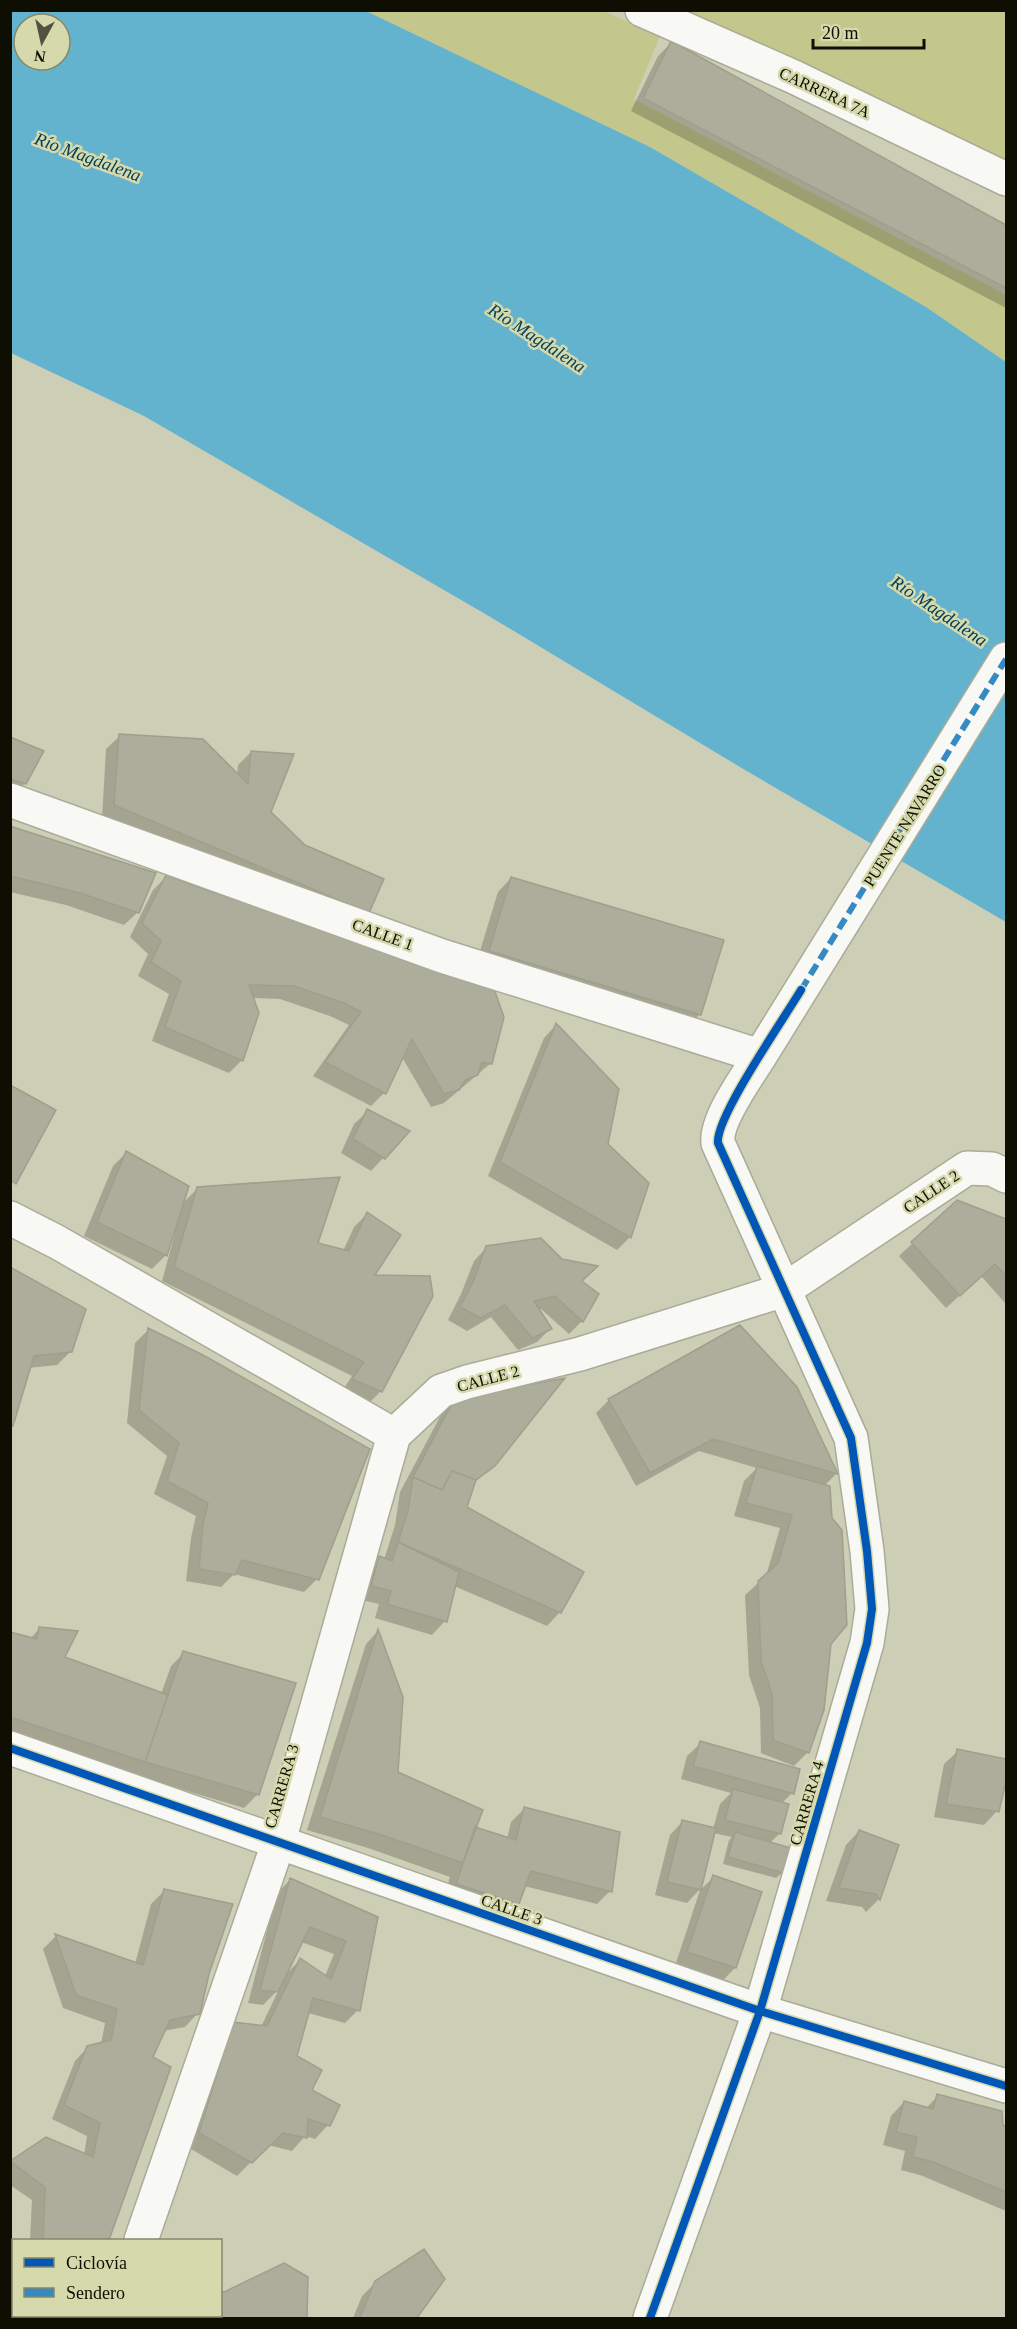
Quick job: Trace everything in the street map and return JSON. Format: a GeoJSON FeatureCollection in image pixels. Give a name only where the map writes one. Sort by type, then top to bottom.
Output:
{"type":"FeatureCollection","features":[{"type":"Feature","properties":{"kind":"street","name":"CARRERA 7A"},"geometry":{"type":"LineString","coordinates":[[642,10],[794,77],[1006,179]]}},
{"type":"Feature","properties":{"kind":"street","name":"PUENTE NAVARRO"},"geometry":{"type":"LineString","coordinates":[[760,1056],[1006,659]]}},
{"type":"Feature","properties":{"kind":"street","name":"CALLE 1"},"geometry":{"type":"LineString","coordinates":[[10,800],[442,956],[760,1056]]}},
{"type":"Feature","properties":{"kind":"street","name":"CARRERA 4"},"geometry":{"type":"LineString","coordinates":[[650,2319],[760,2011],[867,1643],[872,1609],[867,1551],[851,1438],[717,1138],[725,1117],[760,1056]]}},
{"type":"Feature","properties":{"kind":"street","name":"CALLE 2"},"geometry":{"type":"LineString","coordinates":[[394,1435],[441,1391],[467,1382],[580,1354],[784,1290],[967,1168],[1000,1173]]}},
{"type":"Feature","properties":{"kind":"street"},"geometry":{"type":"LineString","coordinates":[[10,1218],[57,1242],[394,1435]]}},
{"type":"Feature","properties":{"kind":"street","name":"CARRERA 3"},"geometry":{"type":"LineString","coordinates":[[142,2239],[279,1841],[394,1435]]}},
{"type":"Feature","properties":{"kind":"street","name":"CALLE 3"},"geometry":{"type":"LineString","coordinates":[[10,1748],[760,2011],[1006,2086]]}},
{"type":"Feature","properties":{"kind":"green space"},"geometry":{"type":"Polygon","coordinates":[[[366,11],[604,11],[660,36],[634,99],[1006,295],[1006,362],[926,307],[650,147],[366,11]]]}},
{"type":"Feature","properties":{"kind":"green space"},"geometry":{"type":"Polygon","coordinates":[[[686,11],[1006,11],[1006,169],[1002,167],[686,11]]]}},
{"type":"Feature","properties":{"kind":"water","name":"Río Magdalena"},"geometry":{"type":"Polygon","coordinates":[[[11,11],[366,11],[650,147],[926,307],[1006,362],[1006,922],[745,770],[487,615],[144,416],[11,353],[11,11]]]}},
{"type":"Feature","properties":{"kind":"building"},"geometry":{"type":"Polygon","coordinates":[[[671,41],[1006,225],[1006,288],[643,98],[671,41]]]}},
{"type":"Feature","properties":{"kind":"building"},"geometry":{"type":"Polygon","coordinates":[[[119,734],[203,739],[248,784],[251,751],[294,754],[271,812],[305,845],[384,879],[369,913],[114,805],[119,734]]]}},
{"type":"Feature","properties":{"kind":"building"},"geometry":{"type":"Polygon","coordinates":[[[10,737],[44,751],[26,784],[10,779],[10,737]]]}},
{"type":"Feature","properties":{"kind":"building"},"geometry":{"type":"Polygon","coordinates":[[[10,826],[156,873],[139,913],[80,893],[10,876],[10,826]]]}},
{"type":"Feature","properties":{"kind":"building"},"geometry":{"type":"Polygon","coordinates":[[[166,875],[493,986],[504,1017],[492,1064],[482,1062],[478,1075],[465,1080],[459,1090],[444,1094],[412,1039],[386,1094],[325,1062],[361,1012],[344,1003],[294,986],[249,985],[259,1013],[243,1061],[165,1027],[181,981],[151,962],[161,941],[142,923],[166,875]]]}},
{"type":"Feature","properties":{"kind":"building"},"geometry":{"type":"Polygon","coordinates":[[[511,877],[724,940],[701,1015],[489,951],[511,877]]]}},
{"type":"Feature","properties":{"kind":"building"},"geometry":{"type":"Polygon","coordinates":[[[556,1023],[619,1089],[608,1144],[649,1183],[631,1238],[500,1162],[556,1023]]]}},
{"type":"Feature","properties":{"kind":"building"},"geometry":{"type":"Polygon","coordinates":[[[10,1085],[56,1110],[16,1184],[10,1180],[10,1085]]]}},
{"type":"Feature","properties":{"kind":"building"},"geometry":{"type":"Polygon","coordinates":[[[367,1109],[410,1131],[385,1159],[353,1139],[367,1109]]]}},
{"type":"Feature","properties":{"kind":"building"},"geometry":{"type":"Polygon","coordinates":[[[126,1151],[189,1186],[167,1256],[97,1222],[126,1151]]]}},
{"type":"Feature","properties":{"kind":"building"},"geometry":{"type":"Polygon","coordinates":[[[340,1177],[318,1243],[349,1251],[367,1212],[401,1235],[375,1275],[430,1276],[433,1296],[382,1392],[352,1379],[364,1362],[174,1267],[197,1187],[340,1177]]]}},
{"type":"Feature","properties":{"kind":"building"},"geometry":{"type":"Polygon","coordinates":[[[957,1200],[1006,1219],[1006,1276],[995,1264],[960,1296],[911,1242],[957,1200]]]}},
{"type":"Feature","properties":{"kind":"building"},"geometry":{"type":"Polygon","coordinates":[[[541,1238],[562,1259],[598,1266],[582,1281],[599,1294],[583,1322],[555,1296],[534,1301],[552,1329],[532,1338],[505,1305],[481,1318],[460,1307],[474,1280],[486,1246],[541,1238]]]}},
{"type":"Feature","properties":{"kind":"building"},"geometry":{"type":"Polygon","coordinates":[[[10,1267],[86,1309],[72,1352],[34,1356],[13,1426],[10,1426],[10,1267]]]}},
{"type":"Feature","properties":{"kind":"building"},"geometry":{"type":"Polygon","coordinates":[[[740,1325],[797,1387],[838,1474],[713,1439],[650,1473],[608,1399],[740,1325]]]}},
{"type":"Feature","properties":{"kind":"building"},"geometry":{"type":"Polygon","coordinates":[[[148,1328],[203,1355],[370,1449],[319,1580],[242,1560],[235,1575],[199,1569],[203,1523],[208,1503],[167,1481],[179,1443],[139,1410],[148,1328]]]}},
{"type":"Feature","properties":{"kind":"building"},"geometry":{"type":"Polygon","coordinates":[[[565,1378],[495,1466],[476,1480],[452,1471],[442,1490],[413,1477],[455,1398],[565,1378]]]}},
{"type":"Feature","properties":{"kind":"building"},"geometry":{"type":"Polygon","coordinates":[[[757,1466],[830,1486],[832,1518],[842,1530],[847,1625],[831,1644],[824,1710],[809,1753],[773,1740],[772,1694],[761,1661],[758,1581],[778,1563],[792,1515],[746,1503],[757,1466]]]}},
{"type":"Feature","properties":{"kind":"building"},"geometry":{"type":"Polygon","coordinates":[[[452,1471],[476,1480],[467,1507],[584,1572],[561,1613],[398,1542],[408,1511],[413,1477],[442,1490],[452,1471]]]}},
{"type":"Feature","properties":{"kind":"building"},"geometry":{"type":"Polygon","coordinates":[[[398,1542],[459,1572],[447,1622],[387,1604],[391,1591],[371,1586],[379,1556],[392,1561],[398,1542]]]}},
{"type":"Feature","properties":{"kind":"building"},"geometry":{"type":"Polygon","coordinates":[[[39,1627],[78,1631],[65,1657],[168,1695],[145,1762],[10,1717],[10,1632],[37,1639],[39,1627]]]}},
{"type":"Feature","properties":{"kind":"building"},"geometry":{"type":"Polygon","coordinates":[[[378,1629],[403,1697],[398,1772],[483,1810],[463,1863],[382,1835],[320,1817],[378,1629]]]}},
{"type":"Feature","properties":{"kind":"building"},"geometry":{"type":"Polygon","coordinates":[[[183,1651],[296,1683],[259,1795],[145,1762],[183,1651]]]}},
{"type":"Feature","properties":{"kind":"building"},"geometry":{"type":"Polygon","coordinates":[[[700,1741],[800,1769],[794,1794],[693,1766],[700,1741]]]}},
{"type":"Feature","properties":{"kind":"building"},"geometry":{"type":"Polygon","coordinates":[[[957,1749],[1006,1759],[1006,1781],[999,1812],[946,1804],[957,1749]]]}},
{"type":"Feature","properties":{"kind":"building"},"geometry":{"type":"Polygon","coordinates":[[[733,1789],[789,1804],[781,1834],[725,1820],[733,1789]]]}},
{"type":"Feature","properties":{"kind":"building"},"geometry":{"type":"Polygon","coordinates":[[[524,1807],[620,1832],[612,1892],[531,1871],[519,1904],[456,1884],[475,1827],[516,1840],[524,1807]]]}},
{"type":"Feature","properties":{"kind":"building"},"geometry":{"type":"Polygon","coordinates":[[[682,1820],[716,1828],[701,1890],[667,1882],[682,1820]]]}},
{"type":"Feature","properties":{"kind":"building"},"geometry":{"type":"Polygon","coordinates":[[[859,1830],[899,1845],[880,1900],[876,1894],[839,1888],[859,1830]]]}},
{"type":"Feature","properties":{"kind":"building"},"geometry":{"type":"Polygon","coordinates":[[[735,1832],[791,1848],[784,1873],[728,1857],[735,1832]]]}},
{"type":"Feature","properties":{"kind":"building"},"geometry":{"type":"Polygon","coordinates":[[[713,1875],[762,1892],[736,1968],[687,1952],[713,1875]]]}},
{"type":"Feature","properties":{"kind":"building"},"geometry":{"type":"Polygon","coordinates":[[[290,1878],[378,1917],[360,2011],[313,1998],[297,2056],[322,2070],[312,2090],[340,2105],[330,2126],[308,2119],[307,2138],[283,2133],[252,2163],[199,2133],[233,2022],[267,2026],[300,1958],[331,1979],[346,1941],[310,1927],[278,1992],[260,1990],[290,1878]]]}},
{"type":"Feature","properties":{"kind":"building"},"geometry":{"type":"Polygon","coordinates":[[[164,1889],[233,1904],[209,1974],[200,2014],[170,2020],[153,2057],[171,2067],[109,2239],[43,2239],[45,2187],[10,2161],[46,2137],[93,2157],[100,2123],[64,2105],[87,2046],[111,2040],[117,2009],[76,1995],[55,1934],[143,1965],[164,1889]]]}},
{"type":"Feature","properties":{"kind":"building"},"geometry":{"type":"Polygon","coordinates":[[[937,2094],[1002,2111],[1003,2125],[1006,2127],[1006,2192],[933,2162],[913,2157],[917,2137],[896,2132],[904,2101],[933,2109],[937,2094]]]}},
{"type":"Feature","properties":{"kind":"building"},"geometry":{"type":"Polygon","coordinates":[[[424,2249],[445,2279],[417,2318],[360,2318],[375,2281],[424,2249]]]}},
{"type":"Feature","properties":{"kind":"building"},"geometry":{"type":"Polygon","coordinates":[[[284,2263],[308,2277],[307,2318],[192,2317],[222,2317],[222,2292],[284,2263]]]}},
{"type":"Feature","properties":{"kind":"marked path"},"geometry":{"type":"LineString","coordinates":[[801,990],[1006,659]]}},
{"type":"Feature","properties":{"kind":"cycle path"},"geometry":{"type":"LineString","coordinates":[[650,2318],[760,2011],[867,1643],[872,1609],[867,1551],[851,1438],[718,1143],[727,1112],[801,990]]}},
{"type":"Feature","properties":{"kind":"cycle path"},"geometry":{"type":"LineString","coordinates":[[10,1748],[760,2011],[1006,2086]]}}]}
